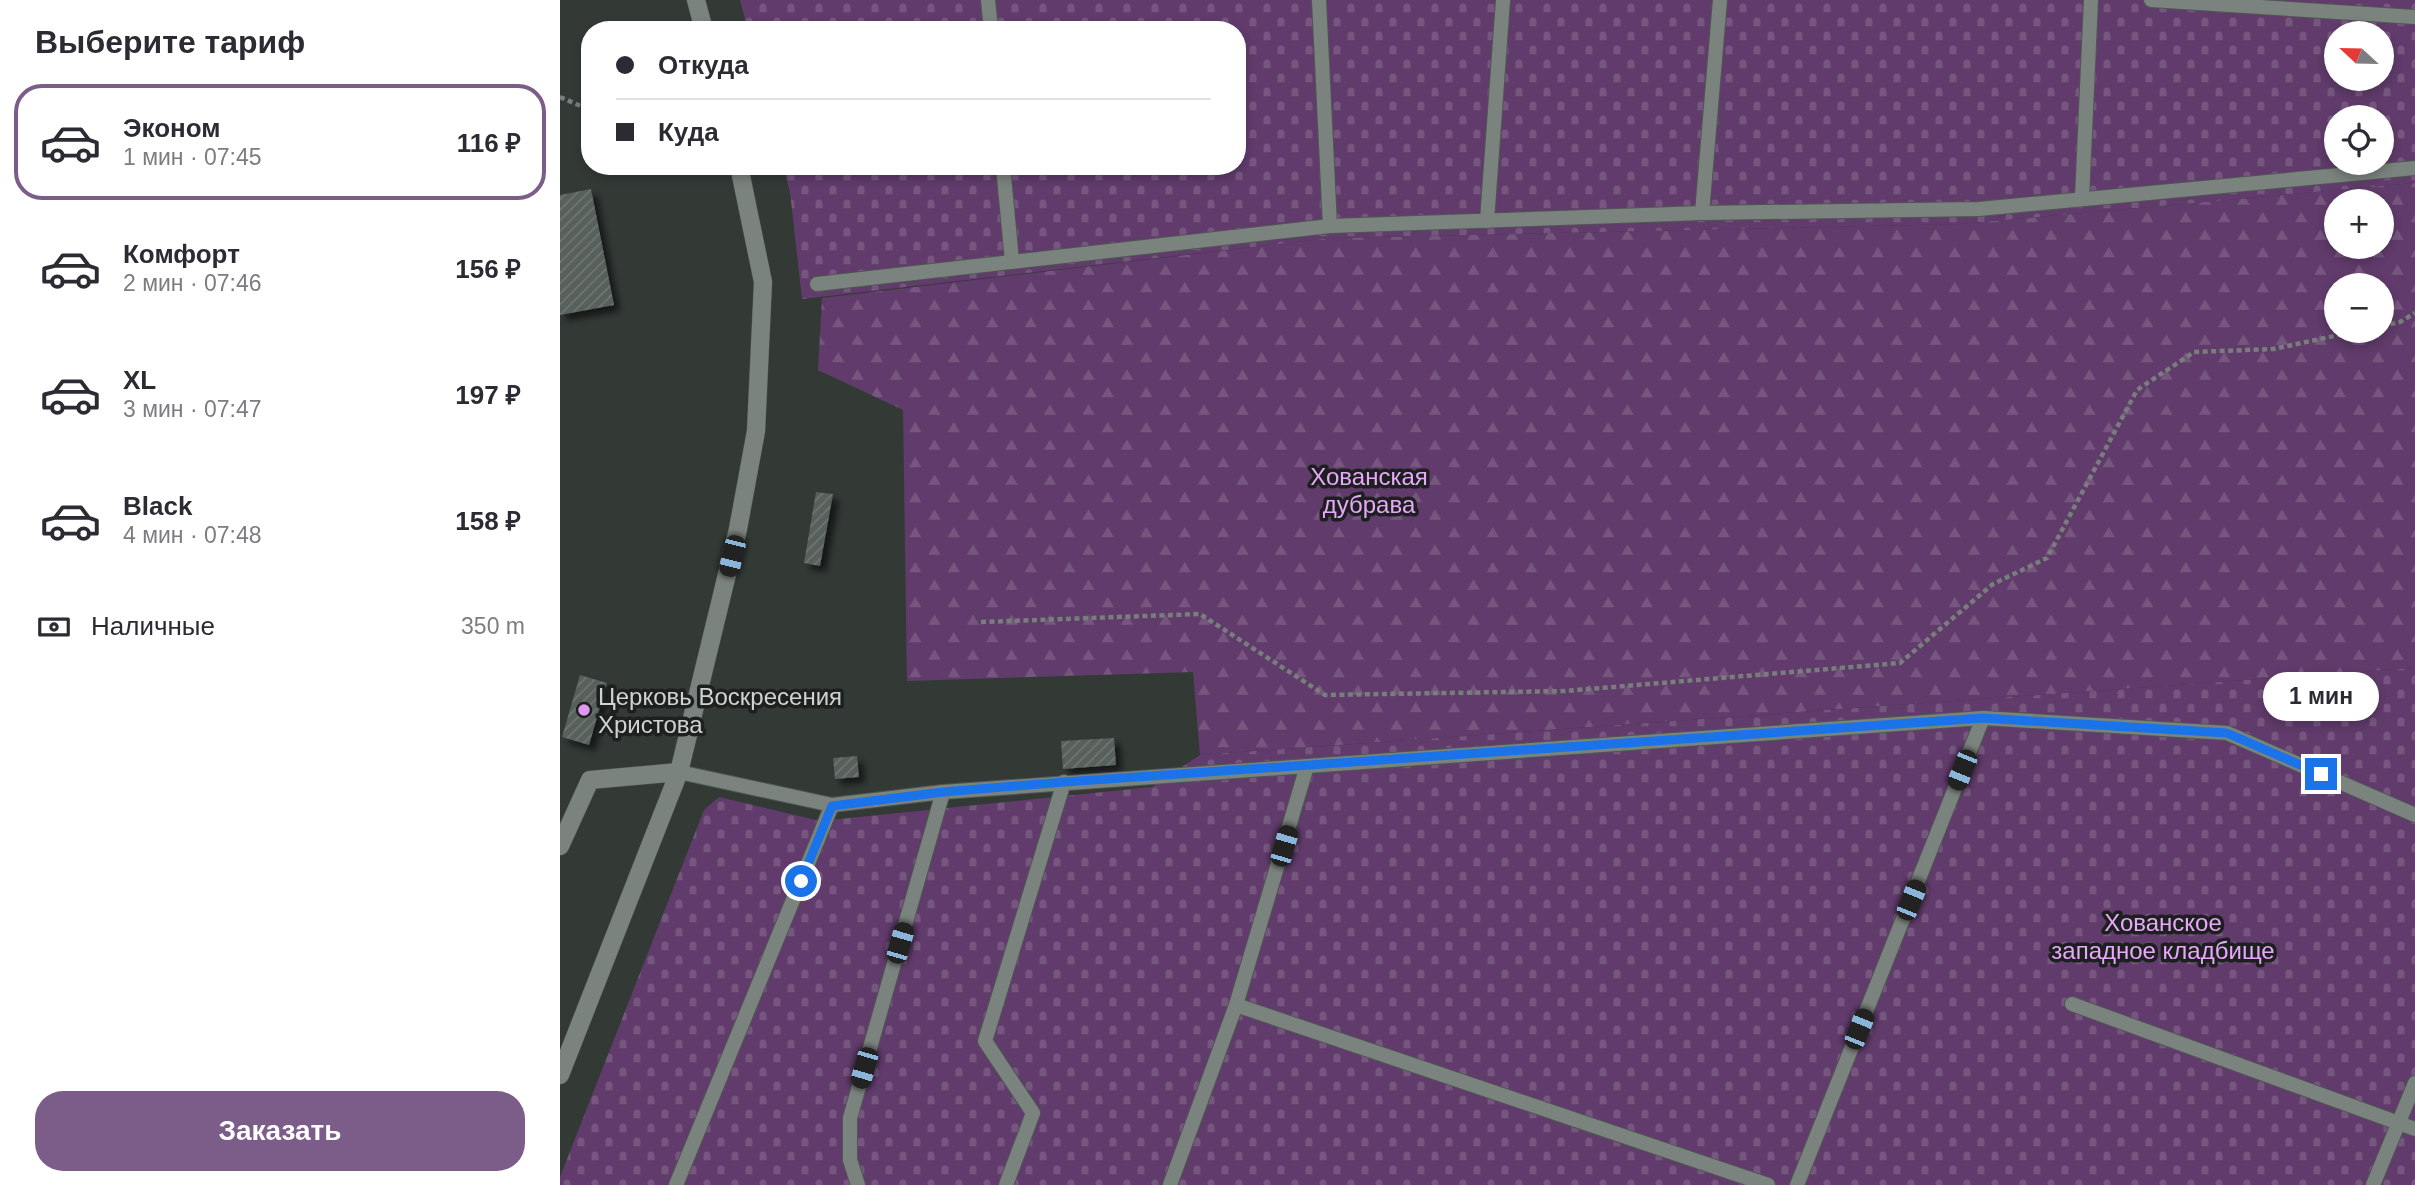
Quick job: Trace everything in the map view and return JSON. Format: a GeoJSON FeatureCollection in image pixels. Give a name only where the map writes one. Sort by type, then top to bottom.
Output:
{"type":"FeatureCollection","features":[{"type":"Feature","properties":{"kind":"street"},"geometry":{"type":"LineString","coordinates":[[696,0],[702,21]]}},
{"type":"Feature","properties":{"kind":"street"},"geometry":{"type":"LineString","coordinates":[[560,1075],[679,772],[738,529],[756,431],[763,282],[741,175]]}},
{"type":"Feature","properties":{"kind":"street"},"geometry":{"type":"LineString","coordinates":[[560,846],[590,780],[679,772]]}},
{"type":"Feature","properties":{"kind":"lane"},"geometry":{"type":"LineString","coordinates":[[988,0],[990,21]]}},
{"type":"Feature","properties":{"kind":"lane"},"geometry":{"type":"LineString","coordinates":[[1319,0],[1330,226]]}},
{"type":"Feature","properties":{"kind":"lane"},"geometry":{"type":"LineString","coordinates":[[1487,221],[1503,0]]}},
{"type":"Feature","properties":{"kind":"lane"},"geometry":{"type":"LineString","coordinates":[[1702,213],[1720,0]]}},
{"type":"Feature","properties":{"kind":"lane"},"geometry":{"type":"LineString","coordinates":[[2082,198],[2091,0]]}},
{"type":"Feature","properties":{"kind":"lane"},"geometry":{"type":"LineString","coordinates":[[2151,0],[2415,17]]}},
{"type":"Feature","properties":{"kind":"lane"},"geometry":{"type":"LineString","coordinates":[[817,284],[1330,226],[1702,213],[1979,209],[2415,168]]}},
{"type":"Feature","properties":{"kind":"lane"},"geometry":{"type":"LineString","coordinates":[[1004,175],[1012,261]]}},
{"type":"Feature","properties":{"kind":"lane"},"geometry":{"type":"LineString","coordinates":[[679,772],[832,806],[943,792],[1064,782],[1983,718],[2227,733],[2415,815]]}},
{"type":"Feature","properties":{"kind":"lane"},"geometry":{"type":"LineString","coordinates":[[1797,1185],[1983,718]]}},
{"type":"Feature","properties":{"kind":"lane"},"geometry":{"type":"LineString","coordinates":[[1170,1185],[1236,1005],[1307,766]]}},
{"type":"Feature","properties":{"kind":"lane"},"geometry":{"type":"LineString","coordinates":[[1006,1185],[1033,1113],[985,1041],[1064,782]]}},
{"type":"Feature","properties":{"kind":"lane"},"geometry":{"type":"LineString","coordinates":[[858,1185],[850,1160],[850,1118],[943,792]]}},
{"type":"Feature","properties":{"kind":"lane"},"geometry":{"type":"LineString","coordinates":[[676,1185],[832,806]]}},
{"type":"Feature","properties":{"kind":"lane"},"geometry":{"type":"LineString","coordinates":[[2072,1003],[2415,1129]]}},
{"type":"Feature","properties":{"kind":"lane"},"geometry":{"type":"LineString","coordinates":[[1236,1005],[1768,1185]]}},
{"type":"Feature","properties":{"kind":"lane"},"geometry":{"type":"LineString","coordinates":[[2374,1185],[2415,1083]]}},
{"type":"Feature","properties":{"kind":"path"},"geometry":{"type":"LineString","coordinates":[[560,97],[581,106]]}},
{"type":"Feature","properties":{"kind":"path"},"geometry":{"type":"LineString","coordinates":[[2394,323],[2415,313]]}},
{"type":"Feature","properties":{"kind":"path"},"geometry":{"type":"LineString","coordinates":[[981,622],[1200,614],[1325,695],[1565,691],[1900,663],[1993,584],[2047,558],[2137,390],[2194,352],[2273,349],[2324,338]]}},
{"type":"Feature","properties":{"kind":"green space"},"geometry":{"type":"Polygon","coordinates":[[[740,0],[2415,0],[2415,183],[2324,189],[2324,191],[1960,224],[1330,238],[802,299],[790,192],[785,175],[1246,175],[1246,21],[746,21],[740,0]]]}},
{"type":"Feature","properties":{"kind":"green space","name":"Хованская дубрава"},"geometry":{"type":"Polygon","coordinates":[[[2415,183],[2415,668],[1200,755],[1193,672],[907,681],[903,410],[818,370],[822,298],[1330,238],[1960,224],[2324,191],[2324,259],[2394,259],[2394,189],[2348,189],[2415,183]]]}},
{"type":"Feature","properties":{"kind":"green space","name":"Хованское западное кладбище"},"geometry":{"type":"Polygon","coordinates":[[[2415,668],[2415,1185],[560,1185],[560,1177],[704,810],[719,797],[820,821],[1152,787],[1200,755],[2415,668]]]}},
{"type":"Feature","properties":{"kind":"building"},"geometry":{"type":"Polygon","coordinates":[[[591,189],[614,305],[560,315],[560,195],[591,189]]]}},
{"type":"Feature","properties":{"kind":"building"},"geometry":{"type":"Polygon","coordinates":[[[816,492],[833,494],[820,566],[804,563],[816,492]]]}},
{"type":"Feature","properties":{"kind":"building","name":"Церковь Воскресения Христова"},"geometry":{"type":"Polygon","coordinates":[[[580,675],[607,683],[589,745],[562,737],[580,675]]]}},
{"type":"Feature","properties":{"kind":"building"},"geometry":{"type":"Polygon","coordinates":[[[1114,738],[1116,765],[1063,769],[1061,741],[1114,738]]]}},
{"type":"Feature","properties":{"kind":"building"},"geometry":{"type":"Polygon","coordinates":[[[857,756],[859,777],[835,779],[833,758],[857,756]]]}},
{"type":"Feature","properties":{"kind":"place","name":"Церковь Воскресения Христова"},"geometry":{"type":"Point","coordinates":[584,710]}},
{"type":"Feature","properties":{"kind":"route"},"geometry":{"type":"LineString","coordinates":[[801,881],[832,806],[943,792],[1064,782],[1983,718],[2227,733],[2321,774]]}}]}
